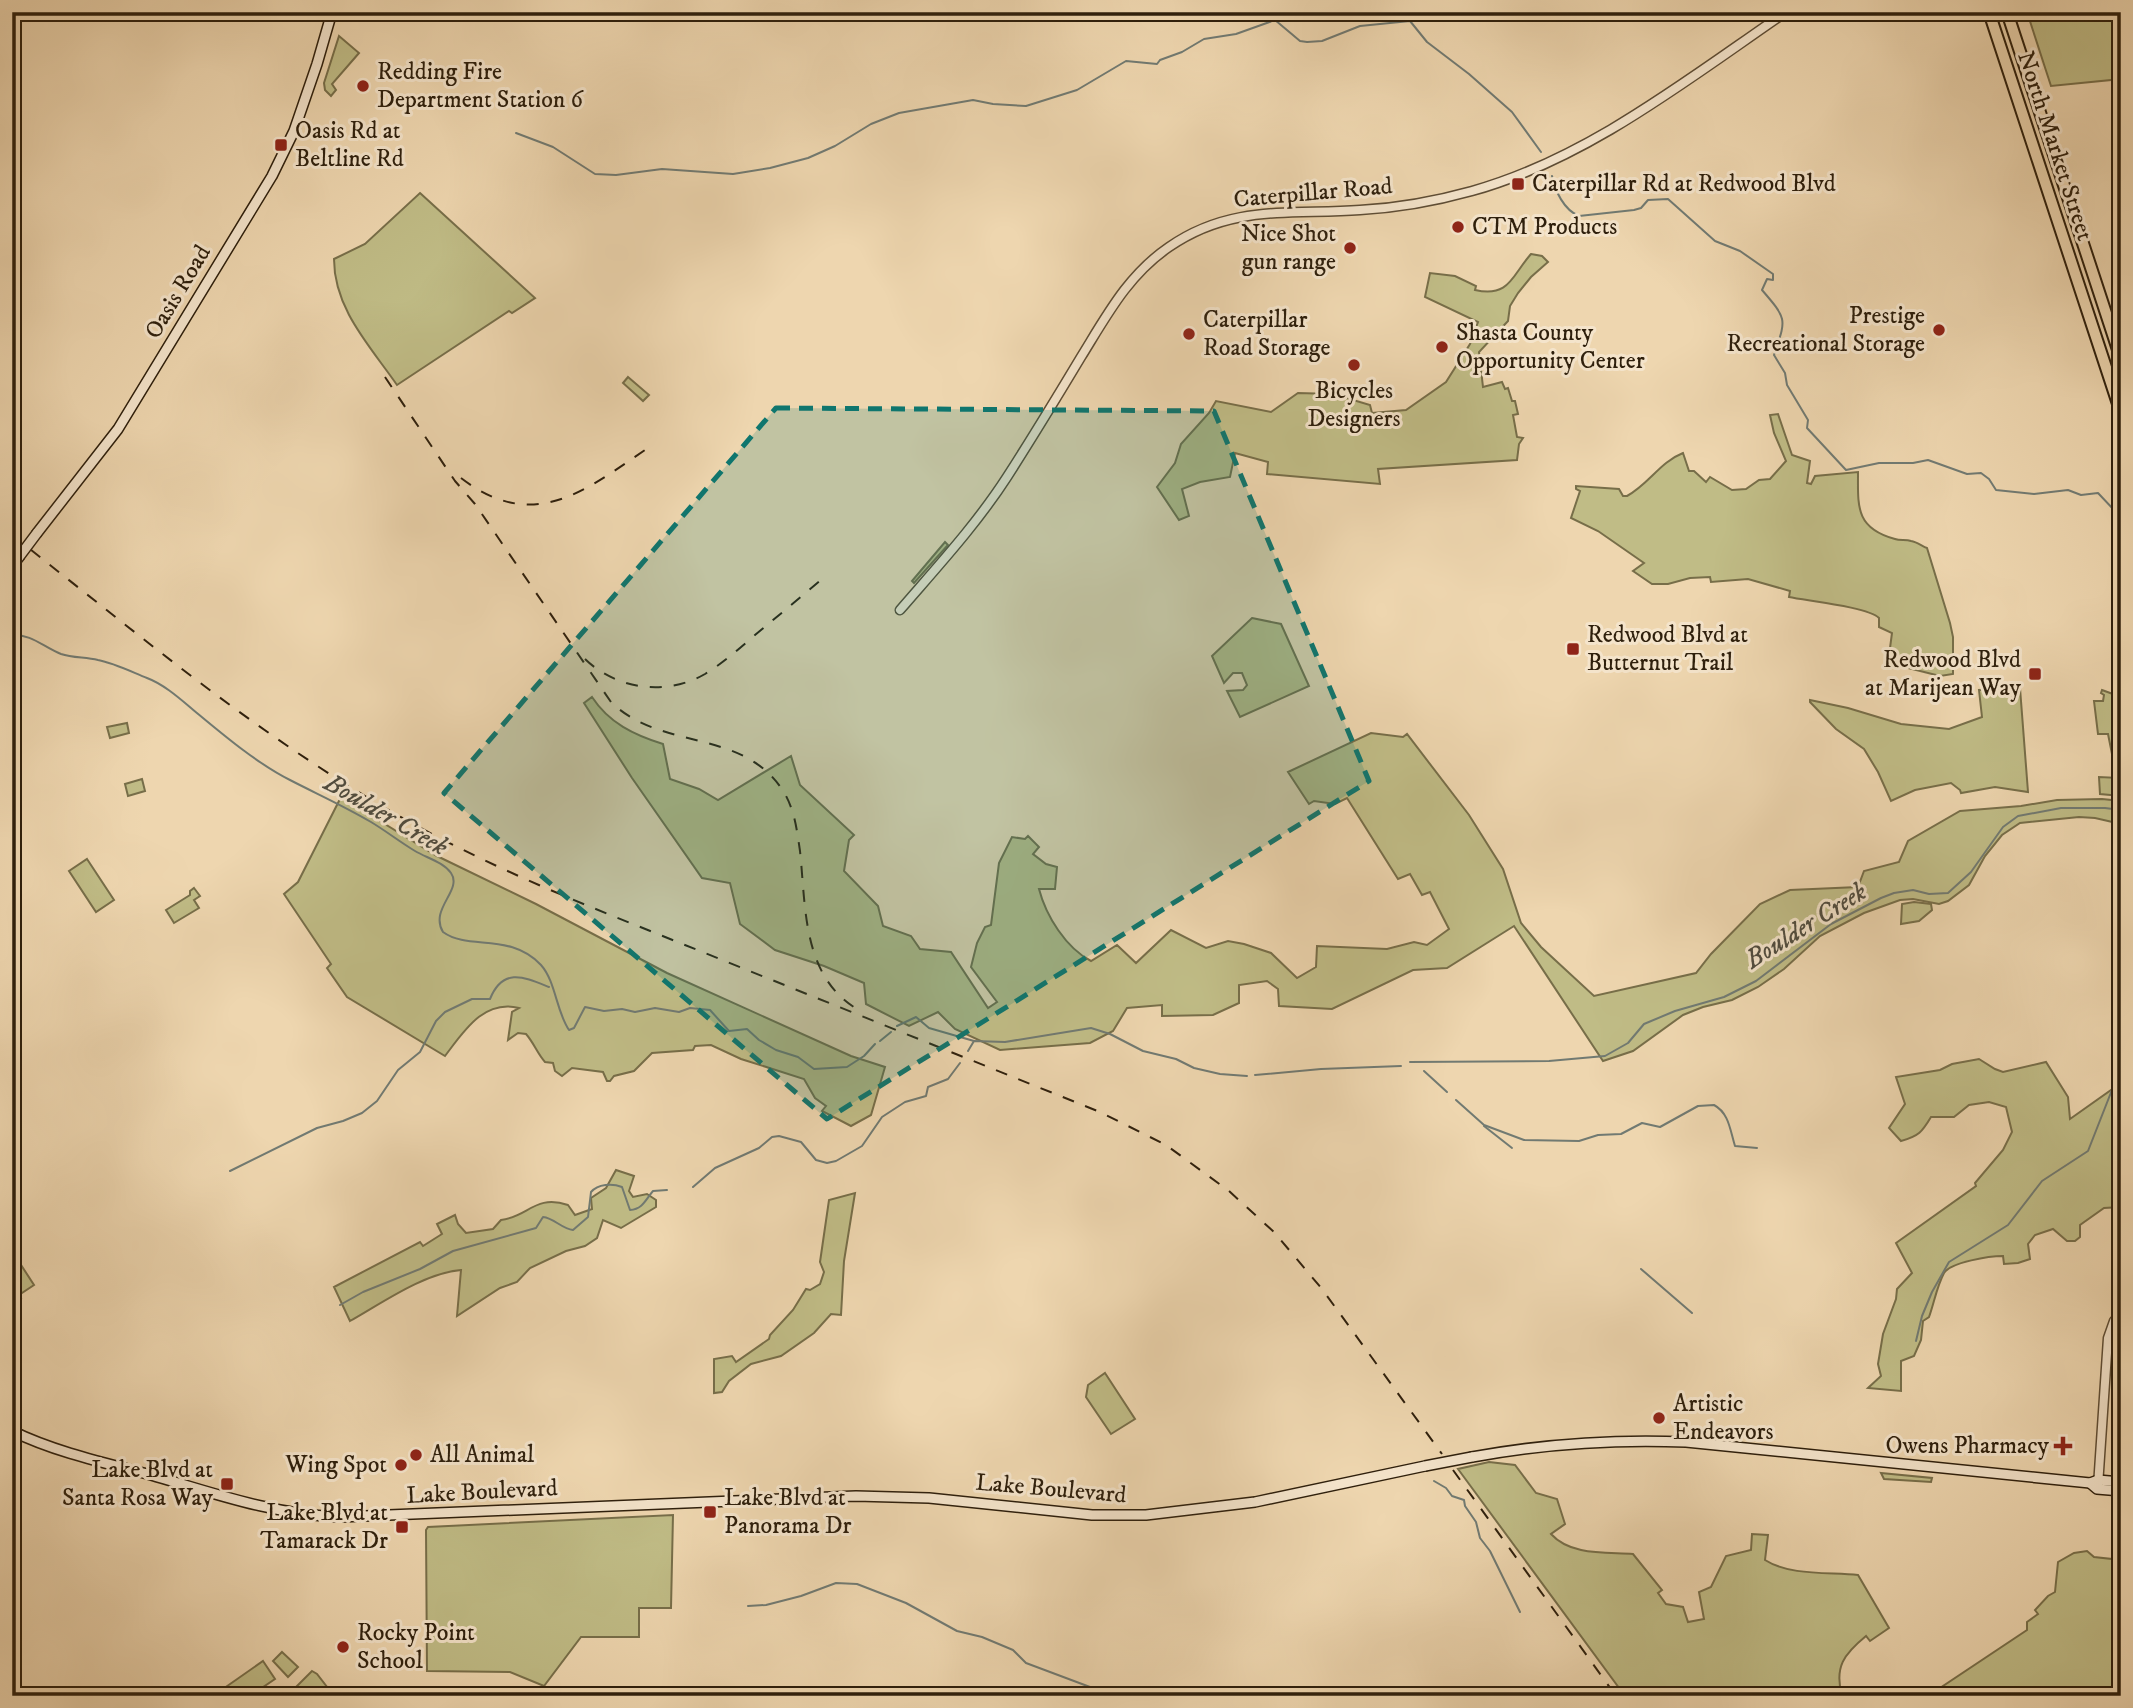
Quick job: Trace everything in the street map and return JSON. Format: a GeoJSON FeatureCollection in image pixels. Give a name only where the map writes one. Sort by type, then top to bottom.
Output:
{"type":"FeatureCollection","features":[{"type":"Feature","properties":{"kind":"main road","name":"Oasis Road"},"geometry":{"type":"LineString","coordinates":[[12,566],[118,429],[272,176],[294,131],[332,12]]}},
{"type":"Feature","properties":{"kind":"main road","name":"North Market Street"},"geometry":{"type":"LineString","coordinates":[[1989,12],[2121,413]]}},
{"type":"Feature","properties":{"kind":"main road","name":"North Market Street"},"geometry":{"type":"LineString","coordinates":[[2007,12],[2121,359]]}},
{"type":"Feature","properties":{"kind":"main road","name":"Lake Boulevard"},"geometry":{"type":"LineString","coordinates":[[12,1431],[79,1455],[245,1502],[284,1511],[340,1517],[847,1496],[929,1499],[1091,1515],[1146,1516],[1255,1502],[1472,1457],[1598,1442],[1677,1442],[2095,1484],[2121,1491]]}},
{"type":"Feature","properties":{"kind":"main road","name":"Lake Boulevard"},"geometry":{"type":"LineString","coordinates":[[2095,1484],[2121,1482]]}},
{"type":"Feature","properties":{"kind":"street","name":"Caterpillar Road"},"geometry":{"type":"LineString","coordinates":[[900,610],[988,504],[1116,299],[1142,269],[1167,248],[1205,227],[1251,214],[1379,209],[1447,197],[1512,178],[1597,138],[1786,12]]}},
{"type":"Feature","properties":{"kind":"street"},"geometry":{"type":"LineString","coordinates":[[2095,1484],[2108,1338],[2114,1321],[2121,1313]]}},
{"type":"Feature","properties":{"kind":"highlighted area"},"geometry":{"type":"Polygon","coordinates":[[[776,408],[1214,411],[1369,781],[827,1119],[444,793],[776,408]]]}},
{"type":"Feature","properties":{"kind":"shaded area"},"geometry":{"type":"Polygon","coordinates":[[[2027,12],[2121,12],[2121,79],[2051,86],[2027,12]]]}},
{"type":"Feature","properties":{"kind":"shaded area"},"geometry":{"type":"Polygon","coordinates":[[[339,36],[359,53],[332,84],[336,90],[331,96],[325,90],[324,83],[339,36]]]}},
{"type":"Feature","properties":{"kind":"shaded area"},"geometry":{"type":"Polygon","coordinates":[[[420,193],[535,298],[512,313],[509,311],[397,385],[347,311],[340,294],[334,259],[365,244],[420,193]]]}},
{"type":"Feature","properties":{"kind":"shaded area"},"geometry":{"type":"Polygon","coordinates":[[[1531,254],[1542,256],[1548,262],[1518,293],[1510,306],[1508,321],[1479,352],[1483,387],[1502,382],[1505,389],[1508,388],[1512,401],[1515,401],[1518,414],[1513,415],[1517,437],[1523,438],[1519,444],[1517,460],[1378,469],[1380,484],[1267,474],[1268,462],[1235,453],[1230,477],[1200,482],[1182,489],[1189,516],[1179,520],[1157,487],[1175,463],[1181,444],[1209,413],[1216,401],[1271,412],[1298,393],[1333,394],[1370,405],[1372,413],[1406,410],[1446,382],[1470,344],[1478,322],[1425,297],[1430,273],[1455,276],[1476,286],[1475,290],[1496,291],[1509,283],[1531,254]]]}},
{"type":"Feature","properties":{"kind":"shaded area"},"geometry":{"type":"Polygon","coordinates":[[[628,377],[649,395],[643,401],[623,383],[628,377]]]}},
{"type":"Feature","properties":{"kind":"shaded area"},"geometry":{"type":"Polygon","coordinates":[[[1778,414],[1792,455],[1810,461],[1807,483],[1811,484],[1815,476],[1858,472],[1859,505],[1872,529],[1897,540],[1907,540],[1927,548],[1953,637],[1953,674],[1940,676],[1888,663],[1892,633],[1879,627],[1879,618],[1863,611],[1789,597],[1790,591],[1748,579],[1711,582],[1710,577],[1690,578],[1668,584],[1652,584],[1633,571],[1644,563],[1598,531],[1571,518],[1580,491],[1576,486],[1619,489],[1623,496],[1627,496],[1683,453],[1689,471],[1694,471],[1706,482],[1710,477],[1732,490],[1746,489],[1759,480],[1770,479],[1786,461],[1774,433],[1770,415],[1778,414]]]}},
{"type":"Feature","properties":{"kind":"shaded area"},"geometry":{"type":"Polygon","coordinates":[[[945,542],[948,545],[914,583],[912,581],[945,542]]]}},
{"type":"Feature","properties":{"kind":"shaded area"},"geometry":{"type":"Polygon","coordinates":[[[1252,618],[1281,624],[1309,686],[1240,717],[1227,691],[1243,690],[1247,685],[1242,673],[1233,673],[1224,683],[1212,656],[1252,618]]]}},
{"type":"Feature","properties":{"kind":"shaded area"},"geometry":{"type":"Polygon","coordinates":[[[2020,688],[2028,792],[1995,787],[1961,793],[1951,783],[1915,790],[1891,801],[1864,749],[1836,729],[1810,702],[1848,708],[1901,724],[1949,729],[1982,717],[1979,690],[2020,688]]]}},
{"type":"Feature","properties":{"kind":"shaded area"},"geometry":{"type":"Polygon","coordinates":[[[2102,690],[2121,697],[2121,796],[2100,794],[2099,777],[2119,778],[2116,754],[2112,754],[2108,734],[2098,734],[2094,701],[2103,701],[2102,690]]]}},
{"type":"Feature","properties":{"kind":"shaded area"},"geometry":{"type":"Polygon","coordinates":[[[592,697],[606,714],[623,727],[663,744],[670,779],[699,789],[718,800],[791,756],[800,785],[854,835],[849,840],[844,871],[878,906],[883,926],[911,936],[920,949],[951,952],[988,1008],[997,1002],[971,967],[977,943],[985,927],[991,925],[999,863],[1012,837],[1025,839],[1028,836],[1039,847],[1033,854],[1046,864],[1057,867],[1055,889],[1039,889],[1042,899],[1065,940],[1091,961],[1117,945],[1136,963],[1171,930],[1206,948],[1228,941],[1271,953],[1297,978],[1316,967],[1317,946],[1387,949],[1414,942],[1427,945],[1449,929],[1430,892],[1422,895],[1410,874],[1398,879],[1347,798],[1335,804],[1314,801],[1309,804],[1288,772],[1371,733],[1403,737],[1407,734],[1469,815],[1503,869],[1521,923],[1541,947],[1594,996],[1696,973],[1760,904],[1790,890],[1858,887],[1864,871],[1899,862],[1908,841],[1960,811],[2057,800],[2102,799],[2121,801],[2121,824],[2079,817],[2020,823],[2002,835],[1985,856],[1969,885],[1948,901],[1939,904],[1913,899],[1900,900],[1864,913],[1820,936],[1784,969],[1758,987],[1732,1000],[1683,1015],[1633,1051],[1603,1061],[1514,926],[1447,968],[1413,970],[1332,1009],[1279,1006],[1278,989],[1267,981],[1239,985],[1239,1003],[1213,1015],[1162,1016],[1162,1005],[1127,1008],[1113,1031],[1090,1043],[1000,1050],[955,1029],[938,1012],[909,1026],[866,1004],[864,983],[775,950],[740,924],[730,883],[702,878],[632,778],[584,703],[592,697]]]}},
{"type":"Feature","properties":{"kind":"shaded area"},"geometry":{"type":"Polygon","coordinates":[[[127,723],[129,733],[110,738],[107,727],[127,723]]]}},
{"type":"Feature","properties":{"kind":"shaded area"},"geometry":{"type":"Polygon","coordinates":[[[142,779],[145,791],[128,796],[125,784],[142,779]]]}},
{"type":"Feature","properties":{"kind":"shaded area"},"geometry":{"type":"Polygon","coordinates":[[[341,797],[437,856],[536,904],[667,973],[851,1056],[885,1067],[871,1115],[851,1126],[822,1111],[826,1106],[815,1098],[804,1079],[741,1059],[711,1045],[695,1046],[693,1050],[652,1053],[634,1071],[614,1076],[610,1081],[607,1081],[603,1072],[572,1068],[562,1076],[555,1071],[553,1063],[545,1062],[526,1034],[518,1033],[508,1040],[512,1012],[519,1008],[507,1006],[495,1008],[476,1019],[445,1056],[347,997],[327,968],[331,964],[284,894],[298,882],[341,797]]]}},
{"type":"Feature","properties":{"kind":"shaded area"},"geometry":{"type":"Polygon","coordinates":[[[87,859],[114,900],[96,912],[69,871],[87,859]]]}},
{"type":"Feature","properties":{"kind":"shaded area"},"geometry":{"type":"Polygon","coordinates":[[[194,888],[200,896],[194,900],[199,908],[174,923],[166,910],[190,895],[194,888]]]}},
{"type":"Feature","properties":{"kind":"shaded area"},"geometry":{"type":"Polygon","coordinates":[[[1902,904],[1931,904],[1932,910],[1919,921],[1901,924],[1902,904]]]}},
{"type":"Feature","properties":{"kind":"shaded area"},"geometry":{"type":"Polygon","coordinates":[[[1979,1059],[2003,1072],[2046,1062],[2068,1097],[2070,1119],[2121,1083],[2121,1207],[2104,1208],[2080,1225],[2080,1237],[2075,1241],[2067,1241],[2053,1229],[2035,1235],[2028,1244],[2030,1259],[2004,1264],[2003,1256],[1989,1257],[1948,1269],[1939,1283],[1929,1317],[1923,1321],[1921,1340],[1914,1356],[1901,1361],[1901,1391],[1868,1388],[1881,1376],[1878,1364],[1883,1334],[1897,1289],[1912,1273],[1896,1243],[1976,1186],[1975,1183],[2003,1150],[2012,1132],[2006,1107],[1989,1102],[1969,1105],[1954,1117],[1931,1117],[1919,1133],[1901,1141],[1889,1128],[1905,1104],[1896,1077],[1940,1070],[1952,1064],[1979,1059]]]}},
{"type":"Feature","properties":{"kind":"shaded area"},"geometry":{"type":"Polygon","coordinates":[[[616,1170],[634,1176],[629,1191],[633,1197],[647,1194],[656,1200],[656,1207],[621,1228],[603,1220],[597,1238],[585,1246],[566,1251],[530,1268],[517,1282],[500,1288],[457,1316],[461,1270],[447,1272],[418,1283],[350,1321],[334,1287],[420,1242],[423,1246],[442,1234],[437,1224],[455,1215],[458,1224],[466,1233],[493,1229],[501,1220],[547,1202],[568,1205],[575,1215],[592,1209],[591,1198],[606,1188],[616,1170]]]}},
{"type":"Feature","properties":{"kind":"shaded area"},"geometry":{"type":"Polygon","coordinates":[[[855,1193],[844,1261],[841,1315],[831,1314],[814,1333],[781,1356],[751,1364],[729,1381],[722,1392],[714,1393],[714,1359],[732,1356],[736,1362],[769,1339],[806,1289],[810,1290],[820,1284],[824,1272],[820,1262],[829,1200],[855,1193]]]}},
{"type":"Feature","properties":{"kind":"shaded area"},"geometry":{"type":"Polygon","coordinates":[[[12,1251],[34,1285],[19,1295],[21,1298],[12,1305],[12,1251]]]}},
{"type":"Feature","properties":{"kind":"shaded area"},"geometry":{"type":"Polygon","coordinates":[[[1105,1373],[1135,1419],[1111,1434],[1086,1397],[1088,1385],[1105,1373]]]}},
{"type":"Feature","properties":{"kind":"shaded area"},"geometry":{"type":"Polygon","coordinates":[[[1489,1462],[1515,1465],[1536,1493],[1557,1499],[1565,1524],[1551,1534],[1559,1541],[1589,1552],[1633,1554],[1662,1590],[1658,1593],[1666,1604],[1683,1607],[1688,1622],[1704,1619],[1699,1592],[1711,1587],[1726,1556],[1751,1550],[1752,1534],[1768,1535],[1765,1560],[1775,1565],[1798,1571],[1858,1575],[1889,1628],[1870,1641],[1866,1636],[1847,1655],[1839,1677],[1842,1696],[1625,1696],[1458,1469],[1489,1462]]]}},
{"type":"Feature","properties":{"kind":"shaded area"},"geometry":{"type":"Polygon","coordinates":[[[1881,1473],[1932,1478],[1931,1482],[1884,1479],[1881,1473]]]}},
{"type":"Feature","properties":{"kind":"shaded area"},"geometry":{"type":"Polygon","coordinates":[[[673,1515],[671,1608],[639,1608],[639,1637],[581,1637],[544,1686],[510,1672],[427,1671],[428,1527],[673,1515]]]}},
{"type":"Feature","properties":{"kind":"shaded area"},"geometry":{"type":"Polygon","coordinates":[[[2087,1551],[2094,1557],[2121,1560],[2121,1696],[1928,1696],[2027,1630],[2027,1622],[2038,1614],[2035,1610],[2055,1592],[2058,1562],[2074,1553],[2087,1551]]]}},
{"type":"Feature","properties":{"kind":"shaded area"},"geometry":{"type":"Polygon","coordinates":[[[282,1652],[298,1667],[288,1677],[273,1661],[282,1652]]]}},
{"type":"Feature","properties":{"kind":"shaded area"},"geometry":{"type":"Polygon","coordinates":[[[263,1661],[275,1679],[250,1696],[213,1696],[263,1661]]]}},
{"type":"Feature","properties":{"kind":"shaded area"},"geometry":{"type":"Polygon","coordinates":[[[312,1671],[334,1696],[287,1696],[312,1671]]]}},
{"type":"Feature","properties":{"kind":"waterway"},"geometry":{"type":"LineString","coordinates":[[516,133],[553,147],[595,174],[616,175],[662,169],[733,174],[808,158],[835,146],[871,124],[899,113],[973,100],[1026,106],[1077,90],[1126,61],[1157,64],[1160,60],[1182,52],[1204,39],[1236,34],[1275,20],[1300,41],[1307,42],[1322,41],[1360,26],[1410,21],[1427,42],[1512,112],[1541,152]]}},
{"type":"Feature","properties":{"kind":"waterway"},"geometry":{"type":"LineString","coordinates":[[1552,176],[1561,199],[1579,216],[1634,210],[1641,208],[1648,200],[1668,199],[1715,241],[1740,251],[1773,274],[1773,280],[1767,279],[1762,290],[1777,308],[1782,320],[1781,334],[1774,355],[1785,373],[1787,385],[1808,420],[1807,428],[1846,470],[1879,463],[1928,460],[1967,474],[1981,473],[1996,490],[2034,494],[2068,490],[2081,495],[2098,493],[2115,511],[2121,523]]}},
{"type":"Feature","properties":{"kind":"waterway","name":"Boulder Creek"},"geometry":{"type":"LineString","coordinates":[[12,635],[32,639],[61,654],[110,663],[159,684],[264,765],[361,816],[415,851],[444,866],[454,879],[440,915],[443,932],[453,938],[503,945],[529,955],[546,972],[569,1030],[574,1028],[585,1007],[635,1012],[655,1008],[679,1012],[690,1008],[710,1010],[729,1031],[747,1029],[759,1040],[776,1050],[798,1057],[814,1069],[847,1067],[864,1056],[875,1044]]}},
{"type":"Feature","properties":{"kind":"waterway","name":"Boulder Creek"},"geometry":{"type":"LineString","coordinates":[[1410,1062],[1549,1061],[1605,1056],[1628,1043],[1644,1024],[1675,1011],[1724,997],[1756,981],[1831,924],[1881,898],[1913,890],[1929,894],[1948,893],[1971,872],[2003,827],[2018,816],[2061,808],[2121,810]]}},
{"type":"Feature","properties":{"kind":"waterway"},"geometry":{"type":"LineString","coordinates":[[230,1171],[317,1128],[362,1113],[377,1101],[398,1070],[420,1052],[436,1021],[445,1012],[472,999],[490,999],[501,982],[515,977],[549,987]]}},
{"type":"Feature","properties":{"kind":"waterway","name":"Boulder Creek"},"geometry":{"type":"LineString","coordinates":[[897,1026],[916,1017],[929,1028],[974,1041]]}},
{"type":"Feature","properties":{"kind":"waterway","name":"Boulder Creek"},"geometry":{"type":"LineString","coordinates":[[968,1051],[974,1041],[1005,1042],[1091,1028],[1110,1034],[1143,1051],[1176,1059],[1194,1068],[1247,1076]]}},
{"type":"Feature","properties":{"kind":"waterway","name":"Boulder Creek"},"geometry":{"type":"LineString","coordinates":[[880,1041],[891,1032]]}},
{"type":"Feature","properties":{"kind":"waterway"},"geometry":{"type":"LineString","coordinates":[[693,1187],[715,1168],[759,1148],[772,1137],[779,1136],[801,1142],[816,1160],[827,1163],[836,1161],[862,1146],[882,1117],[905,1102],[926,1096],[928,1087],[948,1079],[960,1063]]}},
{"type":"Feature","properties":{"kind":"waterway","name":"Boulder Creek"},"geometry":{"type":"LineString","coordinates":[[1255,1075],[1401,1066]]}},
{"type":"Feature","properties":{"kind":"waterway"},"geometry":{"type":"LineString","coordinates":[[1916,1341],[1932,1292],[1949,1262],[2008,1225],[2042,1181],[2088,1151],[2121,1067]]}},
{"type":"Feature","properties":{"kind":"waterway"},"geometry":{"type":"LineString","coordinates":[[1424,1071],[1447,1092]]}},
{"type":"Feature","properties":{"kind":"waterway"},"geometry":{"type":"LineString","coordinates":[[1456,1100],[1484,1125],[1524,1140],[1579,1141],[1598,1135],[1621,1134],[1642,1123],[1660,1127],[1698,1106],[1714,1105],[1726,1117],[1735,1146],[1757,1148]]}},
{"type":"Feature","properties":{"kind":"waterway"},"geometry":{"type":"LineString","coordinates":[[1484,1126],[1512,1148]]}},
{"type":"Feature","properties":{"kind":"waterway"},"geometry":{"type":"LineString","coordinates":[[340,1305],[453,1251],[536,1228],[543,1217],[573,1230],[588,1217],[591,1192],[601,1186],[622,1187],[630,1210],[641,1206],[653,1191],[667,1190]]}},
{"type":"Feature","properties":{"kind":"waterway"},"geometry":{"type":"LineString","coordinates":[[1641,1269],[1692,1313]]}},
{"type":"Feature","properties":{"kind":"waterway"},"geometry":{"type":"LineString","coordinates":[[1434,1481],[1446,1488],[1452,1496],[1464,1500],[1476,1522],[1480,1538],[1490,1551],[1520,1612]]}},
{"type":"Feature","properties":{"kind":"waterway"},"geometry":{"type":"LineString","coordinates":[[748,1606],[766,1605],[801,1596],[836,1583],[857,1584],[906,1603],[957,1631],[982,1637],[1013,1650],[1026,1663],[1114,1696]]}},
{"type":"Feature","properties":{"kind":"railway"},"geometry":{"type":"LineString","coordinates":[[385,377],[611,702],[631,718],[654,728],[748,758],[768,773],[785,794],[797,829],[806,917],[816,959],[839,995],[857,1009]]}},
{"type":"Feature","properties":{"kind":"railway"},"geometry":{"type":"LineString","coordinates":[[461,478],[487,494],[511,503],[535,504],[579,492],[645,450]]}},
{"type":"Feature","properties":{"kind":"railway"},"geometry":{"type":"LineString","coordinates":[[12,535],[264,729],[352,788],[445,841],[575,900],[1100,1112],[1166,1145],[1229,1191],[1274,1232],[1322,1289],[1442,1454]]}},
{"type":"Feature","properties":{"kind":"railway"},"geometry":{"type":"LineString","coordinates":[[585,659],[612,678],[627,683],[659,687],[690,681],[727,659],[827,575]]}},
{"type":"Feature","properties":{"kind":"railway"},"geometry":{"type":"LineString","coordinates":[[1453,1470],[1616,1696]]}},
{"type":"Feature","properties":{"kind":"place","name":"Redding Fire Department Station 6"},"geometry":{"type":"Point","coordinates":[363,86]}},
{"type":"Feature","properties":{"kind":"place","name":"Oasis Rd at Beltline Rd"},"geometry":{"type":"Point","coordinates":[281,145]}},
{"type":"Feature","properties":{"kind":"place","name":"Caterpillar Rd at Redwood Blvd"},"geometry":{"type":"Point","coordinates":[1518,184]}},
{"type":"Feature","properties":{"kind":"place","name":"CTM Products"},"geometry":{"type":"Point","coordinates":[1458,227]}},
{"type":"Feature","properties":{"kind":"place","name":"Nice Shot gun range"},"geometry":{"type":"Point","coordinates":[1350,248]}},
{"type":"Feature","properties":{"kind":"place","name":"Prestige Recreational Storage"},"geometry":{"type":"Point","coordinates":[1939,330]}},
{"type":"Feature","properties":{"kind":"place","name":"Caterpillar Road Storage"},"geometry":{"type":"Point","coordinates":[1189,334]}},
{"type":"Feature","properties":{"kind":"place","name":"Shasta County Opportunity Center"},"geometry":{"type":"Point","coordinates":[1442,347]}},
{"type":"Feature","properties":{"kind":"place","name":"Bicycles Designers"},"geometry":{"type":"Point","coordinates":[1354,365]}},
{"type":"Feature","properties":{"kind":"place","name":"Redwood Blvd at Butternut Trail"},"geometry":{"type":"Point","coordinates":[1573,649]}},
{"type":"Feature","properties":{"kind":"place","name":"Redwood Blvd at Marijean Way"},"geometry":{"type":"Point","coordinates":[2035,674]}},
{"type":"Feature","properties":{"kind":"place","name":"Artistic Endeavors"},"geometry":{"type":"Point","coordinates":[1659,1418]}},
{"type":"Feature","properties":{"kind":"place","name":"Owens Pharmacy"},"geometry":{"type":"Point","coordinates":[2063,1446]}},
{"type":"Feature","properties":{"kind":"place","name":"All Animal"},"geometry":{"type":"Point","coordinates":[416,1455]}},
{"type":"Feature","properties":{"kind":"place","name":"Wing Spot"},"geometry":{"type":"Point","coordinates":[401,1465]}},
{"type":"Feature","properties":{"kind":"place","name":"Lake Blvd at Santa Rosa Way"},"geometry":{"type":"Point","coordinates":[227,1484]}},
{"type":"Feature","properties":{"kind":"place","name":"Lake Blvd at Panorama Dr"},"geometry":{"type":"Point","coordinates":[710,1512]}},
{"type":"Feature","properties":{"kind":"place","name":"Lake Blvd at Tamarack Dr"},"geometry":{"type":"Point","coordinates":[402,1527]}},
{"type":"Feature","properties":{"kind":"place","name":"Rocky Point School"},"geometry":{"type":"Point","coordinates":[343,1647]}}]}
